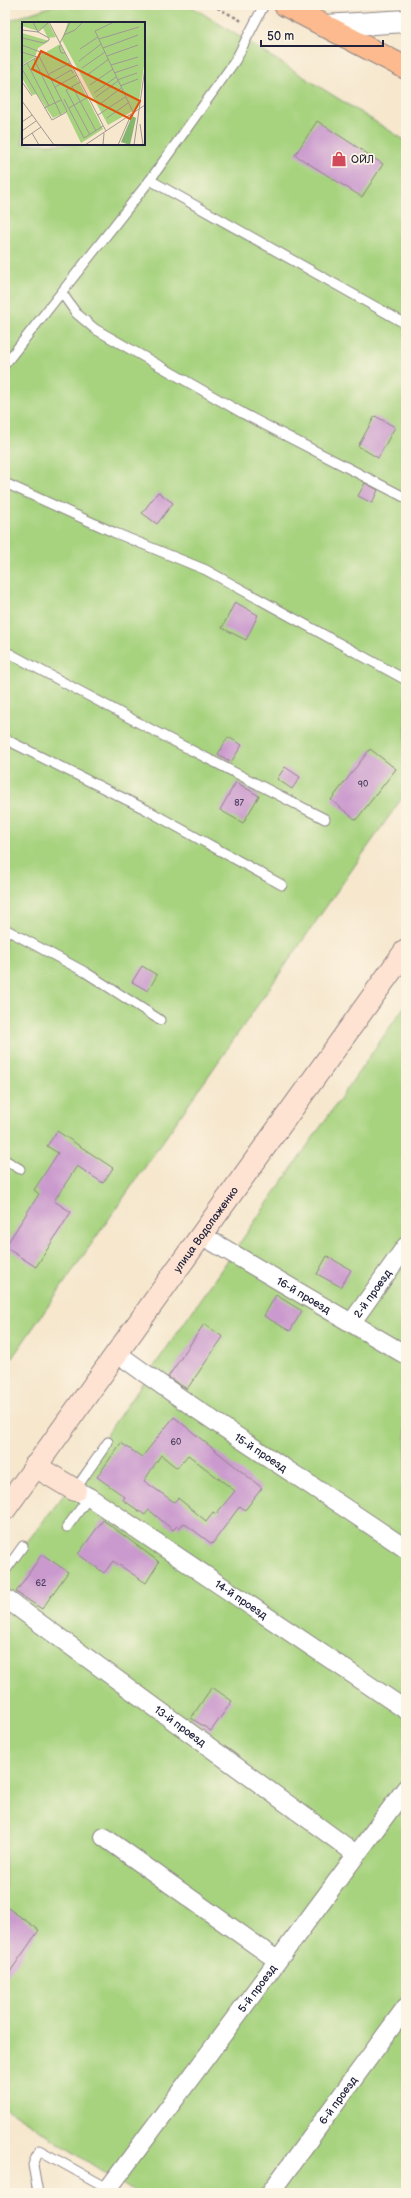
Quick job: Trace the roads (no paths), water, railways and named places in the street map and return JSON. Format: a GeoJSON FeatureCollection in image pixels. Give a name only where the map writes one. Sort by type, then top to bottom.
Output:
{"type":"FeatureCollection","features":[{"type":"Feature","properties":{"kind":"main road"},"geometry":{"type":"LineString","coordinates":[[285,5],[406,68]]}},
{"type":"Feature","properties":{"kind":"main road","name":"улица Водолаженко"},"geometry":{"type":"LineString","coordinates":[[5,1509],[406,950]]}},
{"type":"Feature","properties":{"kind":"main road"},"geometry":{"type":"LineString","coordinates":[[35,1466],[82,1493]]}},
{"type":"Feature","properties":{"kind":"street"},"geometry":{"type":"LineString","coordinates":[[324,26],[406,21]]}},
{"type":"Feature","properties":{"kind":"street","name":"16-й проезд"},"geometry":{"type":"LineString","coordinates":[[201,1235],[406,1355]]}},
{"type":"Feature","properties":{"kind":"street","name":"2-й проезд"},"geometry":{"type":"LineString","coordinates":[[352,1322],[406,1246]]}},
{"type":"Feature","properties":{"kind":"street","name":"15-й проезд"},"geometry":{"type":"LineString","coordinates":[[116,1353],[167,1390],[314,1486],[406,1549]]}},
{"type":"Feature","properties":{"kind":"street","name":"14-й проезд"},"geometry":{"type":"LineString","coordinates":[[82,1493],[406,1710]]}},
{"type":"Feature","properties":{"kind":"street","name":"13-й проезд"},"geometry":{"type":"LineString","coordinates":[[5,1598],[356,1854]]}},
{"type":"Feature","properties":{"kind":"street","name":"5-й проезд"},"geometry":{"type":"LineString","coordinates":[[112,2191],[277,1960],[406,1788]]}},
{"type":"Feature","properties":{"kind":"street"},"geometry":{"type":"LineString","coordinates":[[104,1837],[277,1960]]}},
{"type":"Feature","properties":{"kind":"street","name":"6-й проезд"},"geometry":{"type":"LineString","coordinates":[[270,2193],[406,2007]]}},
{"type":"Feature","properties":{"kind":"lane"},"geometry":{"type":"LineString","coordinates":[[5,364],[150,180],[235,61],[251,26],[264,5]]}},
{"type":"Feature","properties":{"kind":"lane"},"geometry":{"type":"LineString","coordinates":[[150,180],[406,324]]}},
{"type":"Feature","properties":{"kind":"lane"},"geometry":{"type":"LineString","coordinates":[[62,293],[76,313],[95,330],[244,414],[406,498]]}},
{"type":"Feature","properties":{"kind":"lane"},"geometry":{"type":"LineString","coordinates":[[5,483],[113,532],[206,570],[406,680]]}},
{"type":"Feature","properties":{"kind":"lane"},"geometry":{"type":"LineString","coordinates":[[5,651],[154,731],[325,819]]}},
{"type":"Feature","properties":{"kind":"lane"},"geometry":{"type":"LineString","coordinates":[[5,739],[147,810],[282,886]]}},
{"type":"Feature","properties":{"kind":"lane"},"geometry":{"type":"LineString","coordinates":[[5,929],[85,972],[160,1020]]}},
{"type":"Feature","properties":{"kind":"lane"},"geometry":{"type":"LineString","coordinates":[[5,1160],[20,1169]]}},
{"type":"Feature","properties":{"kind":"lane"},"geometry":{"type":"LineString","coordinates":[[67,1528],[82,1493],[108,1442]]}},
{"type":"Feature","properties":{"kind":"lane"},"geometry":{"type":"LineString","coordinates":[[5,1571],[23,1546]]}},
{"type":"Feature","properties":{"kind":"lane"},"geometry":{"type":"LineString","coordinates":[[38,2193],[33,2165],[39,2150],[112,2191]]}},
{"type":"Feature","properties":{"kind":"place","name":"ОЙЛ"},"geometry":{"type":"Point","coordinates":[339,159]}}]}
